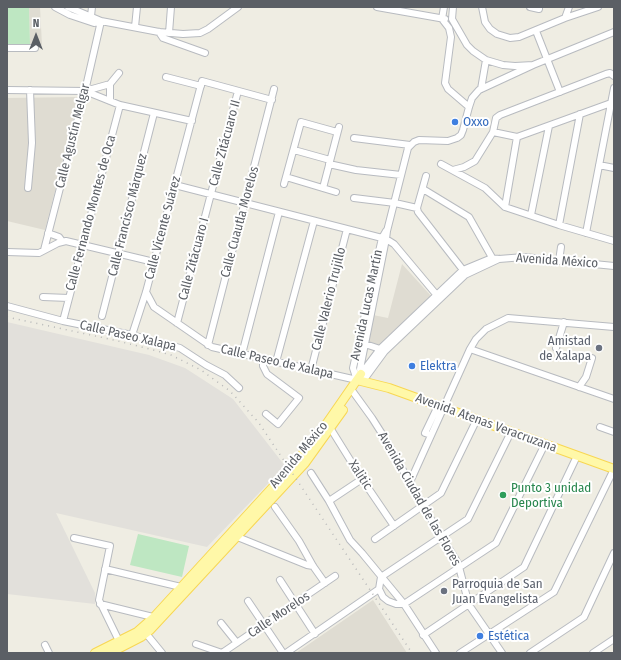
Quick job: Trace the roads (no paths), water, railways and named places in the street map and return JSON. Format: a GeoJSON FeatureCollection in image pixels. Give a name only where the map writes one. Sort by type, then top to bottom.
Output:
{"type":"FeatureCollection","features":[{"type":"Feature","properties":{"kind":"main road","name":"Avenida México"},"geometry":{"type":"LineString","coordinates":[[95,653],[106,652],[144,631],[157,618],[274,491],[329,425],[360,379]]}},
{"type":"Feature","properties":{"kind":"main road","name":"Avenida Atenas Veracruzana"},"geometry":{"type":"LineString","coordinates":[[360,379],[389,388],[614,469]]}},
{"type":"Feature","properties":{"kind":"main road","name":"Avenida México"},"geometry":{"type":"LineString","coordinates":[[157,618],[181,587],[274,491]]}},
{"type":"Feature","properties":{"kind":"main road","name":"Avenida México"},"geometry":{"type":"LineString","coordinates":[[106,652],[119,641],[144,631]]}},
{"type":"Feature","properties":{"kind":"street"},"geometry":{"type":"LineString","coordinates":[[56,7],[91,16],[101,21],[159,32],[191,34],[200,33],[208,29],[235,8]]}},
{"type":"Feature","properties":{"kind":"street"},"geometry":{"type":"LineString","coordinates":[[91,16],[92,7]]}},
{"type":"Feature","properties":{"kind":"street"},"geometry":{"type":"LineString","coordinates":[[135,27],[137,7]]}},
{"type":"Feature","properties":{"kind":"street"},"geometry":{"type":"LineString","coordinates":[[169,33],[171,7]]}},
{"type":"Feature","properties":{"kind":"street"},"geometry":{"type":"LineString","coordinates":[[381,7],[412,10],[442,19],[452,19]]}},
{"type":"Feature","properties":{"kind":"street"},"geometry":{"type":"LineString","coordinates":[[444,7],[442,19],[451,33],[445,84],[448,89],[469,107]]}},
{"type":"Feature","properties":{"kind":"street"},"geometry":{"type":"LineString","coordinates":[[453,7],[452,19],[460,36],[473,51],[486,60],[503,65],[533,65]]}},
{"type":"Feature","properties":{"kind":"street"},"geometry":{"type":"LineString","coordinates":[[482,7],[485,22],[490,29],[503,37],[514,38],[595,8]]}},
{"type":"Feature","properties":{"kind":"street"},"geometry":{"type":"LineString","coordinates":[[530,7],[539,8]]}},
{"type":"Feature","properties":{"kind":"street"},"geometry":{"type":"LineString","coordinates":[[565,18],[569,7]]}},
{"type":"Feature","properties":{"kind":"street"},"geometry":{"type":"LineString","coordinates":[[583,7],[595,8]]}},
{"type":"Feature","properties":{"kind":"street"},"geometry":{"type":"LineString","coordinates":[[70,11],[94,23],[101,21]]}},
{"type":"Feature","properties":{"kind":"street","name":"Calle Agustín Melgar"},"geometry":{"type":"LineString","coordinates":[[44,250],[85,91],[101,21]]}},
{"type":"Feature","properties":{"kind":"street"},"geometry":{"type":"LineString","coordinates":[[536,31],[560,92]]}},
{"type":"Feature","properties":{"kind":"street"},"geometry":{"type":"LineString","coordinates":[[159,32],[163,38],[205,53]]}},
{"type":"Feature","properties":{"kind":"street"},"geometry":{"type":"LineString","coordinates":[[354,138],[410,145],[419,140],[448,141],[457,138],[461,135],[463,130],[474,95],[481,89],[547,59],[614,32]]}},
{"type":"Feature","properties":{"kind":"street"},"geometry":{"type":"LineString","coordinates":[[451,40],[460,36]]}},
{"type":"Feature","properties":{"kind":"street"},"geometry":{"type":"LineString","coordinates":[[601,38],[614,38]]}},
{"type":"Feature","properties":{"kind":"street"},"geometry":{"type":"LineString","coordinates":[[7,48],[35,48]]}},
{"type":"Feature","properties":{"kind":"street"},"geometry":{"type":"LineString","coordinates":[[481,89],[486,60]]}},
{"type":"Feature","properties":{"kind":"street"},"geometry":{"type":"LineString","coordinates":[[453,170],[464,168],[475,161],[493,132],[496,118],[500,115],[606,74],[610,73],[614,76]]}},
{"type":"Feature","properties":{"kind":"street"},"geometry":{"type":"LineString","coordinates":[[7,90],[85,91],[110,84],[119,74]]}},
{"type":"Feature","properties":{"kind":"street"},"geometry":{"type":"LineString","coordinates":[[166,77],[238,91],[272,100]]}},
{"type":"Feature","properties":{"kind":"street"},"geometry":{"type":"LineString","coordinates":[[110,84],[110,101]]}},
{"type":"Feature","properties":{"kind":"street","name":"Calle Vicente Suárez"},"geometry":{"type":"LineString","coordinates":[[132,335],[146,292],[202,84]]}},
{"type":"Feature","properties":{"kind":"street"},"geometry":{"type":"LineString","coordinates":[[586,233],[614,88]]}},
{"type":"Feature","properties":{"kind":"street","name":"Calle Cuautla Morelos"},"geometry":{"type":"LineString","coordinates":[[208,345],[274,89]]}},
{"type":"Feature","properties":{"kind":"street"},"geometry":{"type":"LineString","coordinates":[[28,188],[32,143],[30,90]]}},
{"type":"Feature","properties":{"kind":"street"},"geometry":{"type":"LineString","coordinates":[[85,91],[120,105],[192,121]]}},
{"type":"Feature","properties":{"kind":"street","name":"Calle Zitácuaro II"},"geometry":{"type":"LineString","coordinates":[[211,195],[238,91]]}},
{"type":"Feature","properties":{"kind":"street"},"geometry":{"type":"LineString","coordinates":[[493,132],[517,137],[611,103]]}},
{"type":"Feature","properties":{"kind":"street","name":"Calle Fernando Montes de Oca"},"geometry":{"type":"LineString","coordinates":[[63,321],[120,105]]}},
{"type":"Feature","properties":{"kind":"street","name":"Calle Francisco Márquez"},"geometry":{"type":"LineString","coordinates":[[102,316],[154,113]]}},
{"type":"Feature","properties":{"kind":"street"},"geometry":{"type":"LineString","coordinates":[[559,225],[580,114]]}},
{"type":"Feature","properties":{"kind":"street"},"geometry":{"type":"LineString","coordinates":[[284,184],[301,122],[338,130],[323,188]]}},
{"type":"Feature","properties":{"kind":"street"},"geometry":{"type":"LineString","coordinates":[[531,215],[549,126]]}},
{"type":"Feature","properties":{"kind":"street"},"geometry":{"type":"LineString","coordinates":[[504,207],[517,137]]}},
{"type":"Feature","properties":{"kind":"street","name":"Avenida Lucas Martín"},"geometry":{"type":"LineString","coordinates":[[360,379],[353,368],[362,343],[384,239],[410,145]]}},
{"type":"Feature","properties":{"kind":"street"},"geometry":{"type":"LineString","coordinates":[[294,150],[356,170],[401,175]]}},
{"type":"Feature","properties":{"kind":"street"},"geometry":{"type":"LineString","coordinates":[[441,164],[485,188],[504,207],[614,242]]}},
{"type":"Feature","properties":{"kind":"street"},"geometry":{"type":"LineString","coordinates":[[599,165],[614,168]]}},
{"type":"Feature","properties":{"kind":"street"},"geometry":{"type":"LineString","coordinates":[[426,176],[417,208],[418,212],[463,270]]}},
{"type":"Feature","properties":{"kind":"street"},"geometry":{"type":"LineString","coordinates":[[286,177],[336,192]]}},
{"type":"Feature","properties":{"kind":"street"},"geometry":{"type":"LineString","coordinates":[[175,186],[384,239],[394,244],[438,297]]}},
{"type":"Feature","properties":{"kind":"street"},"geometry":{"type":"LineString","coordinates":[[423,189],[469,217],[495,260]]}},
{"type":"Feature","properties":{"kind":"street","name":"Calle Zitácuaro I"},"geometry":{"type":"LineString","coordinates":[[177,323],[211,195]]}},
{"type":"Feature","properties":{"kind":"street"},"geometry":{"type":"LineString","coordinates":[[354,198],[394,203],[417,208]]}},
{"type":"Feature","properties":{"kind":"street"},"geometry":{"type":"LineString","coordinates":[[242,354],[279,212]]}},
{"type":"Feature","properties":{"kind":"street"},"geometry":{"type":"LineString","coordinates":[[276,362],[314,221]]}},
{"type":"Feature","properties":{"kind":"street","name":"Calle Valerio Trujillo"},"geometry":{"type":"LineString","coordinates":[[311,370],[347,229]]}},
{"type":"Feature","properties":{"kind":"street"},"geometry":{"type":"LineString","coordinates":[[48,233],[59,237],[62,241],[154,262]]}},
{"type":"Feature","properties":{"kind":"street"},"geometry":{"type":"LineString","coordinates":[[7,252],[34,254],[62,241]]}},
{"type":"Feature","properties":{"kind":"street"},"geometry":{"type":"LineString","coordinates":[[559,261],[561,247]]}},
{"type":"Feature","properties":{"kind":"street","name":"Avenida México"},"geometry":{"type":"LineString","coordinates":[[360,379],[463,270],[495,260],[520,257],[614,266]]}},
{"type":"Feature","properties":{"kind":"street","name":"Avenida México"},"geometry":{"type":"LineString","coordinates":[[360,379],[380,350],[438,297],[465,275],[495,260]]}},
{"type":"Feature","properties":{"kind":"street","name":"Calle Paseo de Xalapa"},"geometry":{"type":"LineString","coordinates":[[146,292],[154,307],[208,345],[311,370],[360,379]]}},
{"type":"Feature","properties":{"kind":"street"},"geometry":{"type":"LineString","coordinates":[[43,296],[69,298]]}},
{"type":"Feature","properties":{"kind":"street","name":"Calle Paseo Xalapa"},"geometry":{"type":"LineString","coordinates":[[7,306],[63,321],[132,335],[184,349],[206,365],[225,375],[239,388]]}},
{"type":"Feature","properties":{"kind":"street"},"geometry":{"type":"LineString","coordinates":[[410,482],[431,435],[426,433],[470,348],[480,334],[486,329],[508,318],[564,322],[614,328]]}},
{"type":"Feature","properties":{"kind":"street"},"geometry":{"type":"LineString","coordinates":[[556,348],[564,322]]}},
{"type":"Feature","properties":{"kind":"street"},"geometry":{"type":"LineString","coordinates":[[362,343],[380,350]]}},
{"type":"Feature","properties":{"kind":"street"},"geometry":{"type":"LineString","coordinates":[[470,348],[614,399]]}},
{"type":"Feature","properties":{"kind":"street"},"geometry":{"type":"LineString","coordinates":[[579,387],[586,377],[592,358]]}},
{"type":"Feature","properties":{"kind":"street"},"geometry":{"type":"LineString","coordinates":[[263,359],[263,366],[268,374],[299,398],[278,424],[266,414]]}},
{"type":"Feature","properties":{"kind":"street","name":"Avenida Ciudad de las Flores"},"geometry":{"type":"LineString","coordinates":[[352,392],[386,440],[423,506],[460,567],[469,605],[502,653]]}},
{"type":"Feature","properties":{"kind":"street"},"geometry":{"type":"LineString","coordinates":[[375,539],[441,493],[476,419]]}},
{"type":"Feature","properties":{"kind":"street","name":"Xalitic"},"geometry":{"type":"LineString","coordinates":[[329,425],[362,479],[394,526]]}},
{"type":"Feature","properties":{"kind":"street"},"geometry":{"type":"LineString","coordinates":[[600,427],[614,432]]}},
{"type":"Feature","properties":{"kind":"street"},"geometry":{"type":"LineString","coordinates":[[511,432],[468,519],[382,577],[379,590],[383,597],[388,601],[396,604],[404,604],[496,543],[545,444]]}},
{"type":"Feature","properties":{"kind":"street"},"geometry":{"type":"LineString","coordinates":[[423,635],[524,567],[577,456]]}},
{"type":"Feature","properties":{"kind":"street"},"geometry":{"type":"LineString","coordinates":[[460,653],[554,592],[614,469]]}},
{"type":"Feature","properties":{"kind":"street"},"geometry":{"type":"LineString","coordinates":[[311,473],[329,501],[350,540],[404,604],[436,653]]}},
{"type":"Feature","properties":{"kind":"street"},"geometry":{"type":"LineString","coordinates":[[329,501],[362,479]]}},
{"type":"Feature","properties":{"kind":"street"},"geometry":{"type":"LineString","coordinates":[[275,507],[299,541],[313,566],[325,583]]}},
{"type":"Feature","properties":{"kind":"street"},"geometry":{"type":"LineString","coordinates":[[74,538],[110,546],[99,596],[100,604],[119,641]]}},
{"type":"Feature","properties":{"kind":"street"},"geometry":{"type":"LineString","coordinates":[[240,538],[307,565],[313,566]]}},
{"type":"Feature","properties":{"kind":"street"},"geometry":{"type":"LineString","coordinates":[[530,653],[584,617],[614,553]]}},
{"type":"Feature","properties":{"kind":"street"},"geometry":{"type":"LineString","coordinates":[[105,569],[181,587]]}},
{"type":"Feature","properties":{"kind":"street","name":"Calle Morelos"},"geometry":{"type":"LineString","coordinates":[[222,653],[335,576]]}},
{"type":"Feature","properties":{"kind":"street"},"geometry":{"type":"LineString","coordinates":[[280,580],[314,634]]}},
{"type":"Feature","properties":{"kind":"street"},"geometry":{"type":"LineString","coordinates":[[286,653],[379,590]]}},
{"type":"Feature","properties":{"kind":"street"},"geometry":{"type":"LineString","coordinates":[[248,601],[283,653]]}},
{"type":"Feature","properties":{"kind":"street"},"geometry":{"type":"LineString","coordinates":[[100,604],[157,618]]}},
{"type":"Feature","properties":{"kind":"street"},"geometry":{"type":"LineString","coordinates":[[221,623],[237,643]]}},
{"type":"Feature","properties":{"kind":"street"},"geometry":{"type":"LineString","coordinates":[[144,631],[162,653]]}},
{"type":"Feature","properties":{"kind":"street"},"geometry":{"type":"LineString","coordinates":[[593,653],[614,639]]}},
{"type":"Feature","properties":{"kind":"street"},"geometry":{"type":"LineString","coordinates":[[196,644],[222,653]]}},
{"type":"Feature","properties":{"kind":"street"},"geometry":{"type":"LineString","coordinates":[[46,645],[49,653]]}},
{"type":"Feature","properties":{"kind":"railway"},"geometry":{"type":"LineString","coordinates":[[7,317],[114,340],[171,355],[201,370],[230,391],[259,423],[412,653]]}},
{"type":"Feature","properties":{"kind":"place","name":"Oxxo"},"geometry":{"type":"Point","coordinates":[455,122]}},
{"type":"Feature","properties":{"kind":"place","name":"Amistad de Xalapa"},"geometry":{"type":"Point","coordinates":[599,348]}},
{"type":"Feature","properties":{"kind":"place","name":"Elektra"},"geometry":{"type":"Point","coordinates":[412,366]}},
{"type":"Feature","properties":{"kind":"place","name":"Punto 3 unidad Deportiva"},"geometry":{"type":"Point","coordinates":[503,495]}},
{"type":"Feature","properties":{"kind":"place","name":"Parroquia de San Juan Evangelista"},"geometry":{"type":"Point","coordinates":[444,591]}},
{"type":"Feature","properties":{"kind":"place","name":"Estética"},"geometry":{"type":"Point","coordinates":[480,636]}}]}
